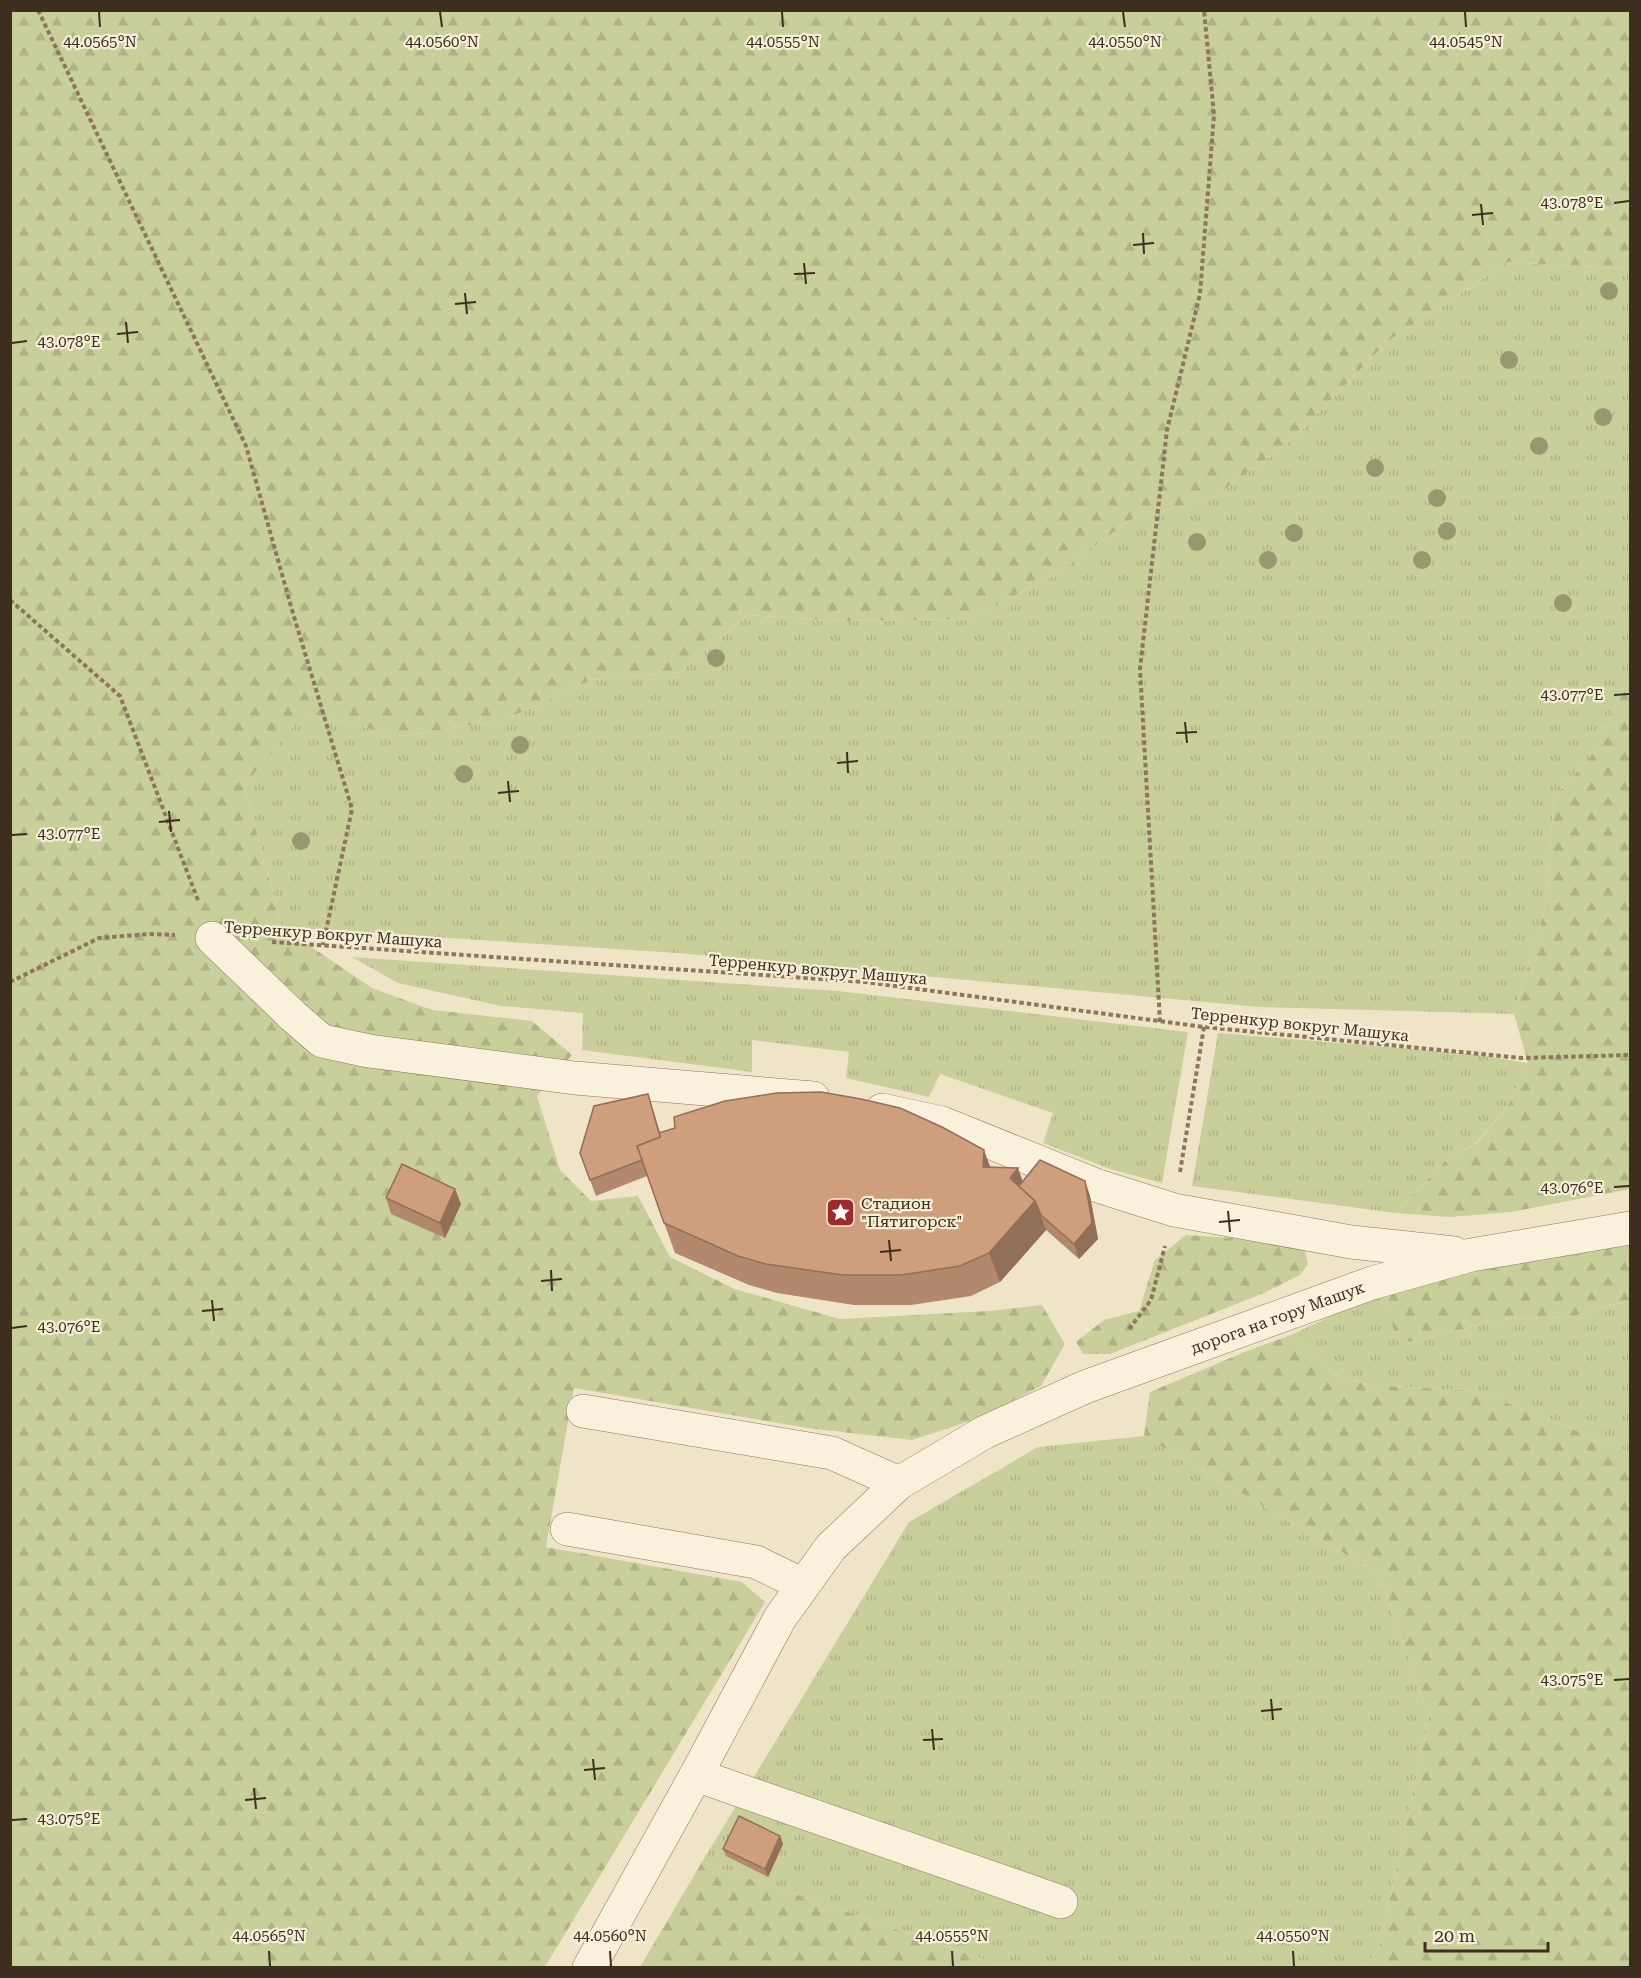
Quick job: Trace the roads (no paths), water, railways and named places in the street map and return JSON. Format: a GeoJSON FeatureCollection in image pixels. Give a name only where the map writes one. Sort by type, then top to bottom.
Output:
{"type":"FeatureCollection","features":[{"type":"Feature","properties":{"kind":"street"},"geometry":{"type":"LineString","coordinates":[[212,938],[322,1041],[369,1051],[575,1078],[822,1098],[942,1123],[1098,1186],[1174,1210],[1351,1242],[1471,1255]]}},
{"type":"Feature","properties":{"kind":"street","name":"дорога на гору Машук"},"geometry":{"type":"LineString","coordinates":[[589,1968],[780,1618],[831,1547],[899,1483],[985,1432],[1085,1387],[1372,1282],[1471,1255],[1630,1228]]}},
{"type":"Feature","properties":{"kind":"street"},"geometry":{"type":"LineString","coordinates":[[583,1411],[832,1453],[899,1483]]}},
{"type":"Feature","properties":{"kind":"street"},"geometry":{"type":"LineString","coordinates":[[567,1529],[756,1562],[803,1585]]}},
{"type":"Feature","properties":{"kind":"street"},"geometry":{"type":"LineString","coordinates":[[696,1775],[1060,1902]]}},
{"type":"Feature","properties":{"kind":"place","name":"Стадион \"Пятигорск\""},"geometry":{"type":"Point","coordinates":[840,1212]}}]}
